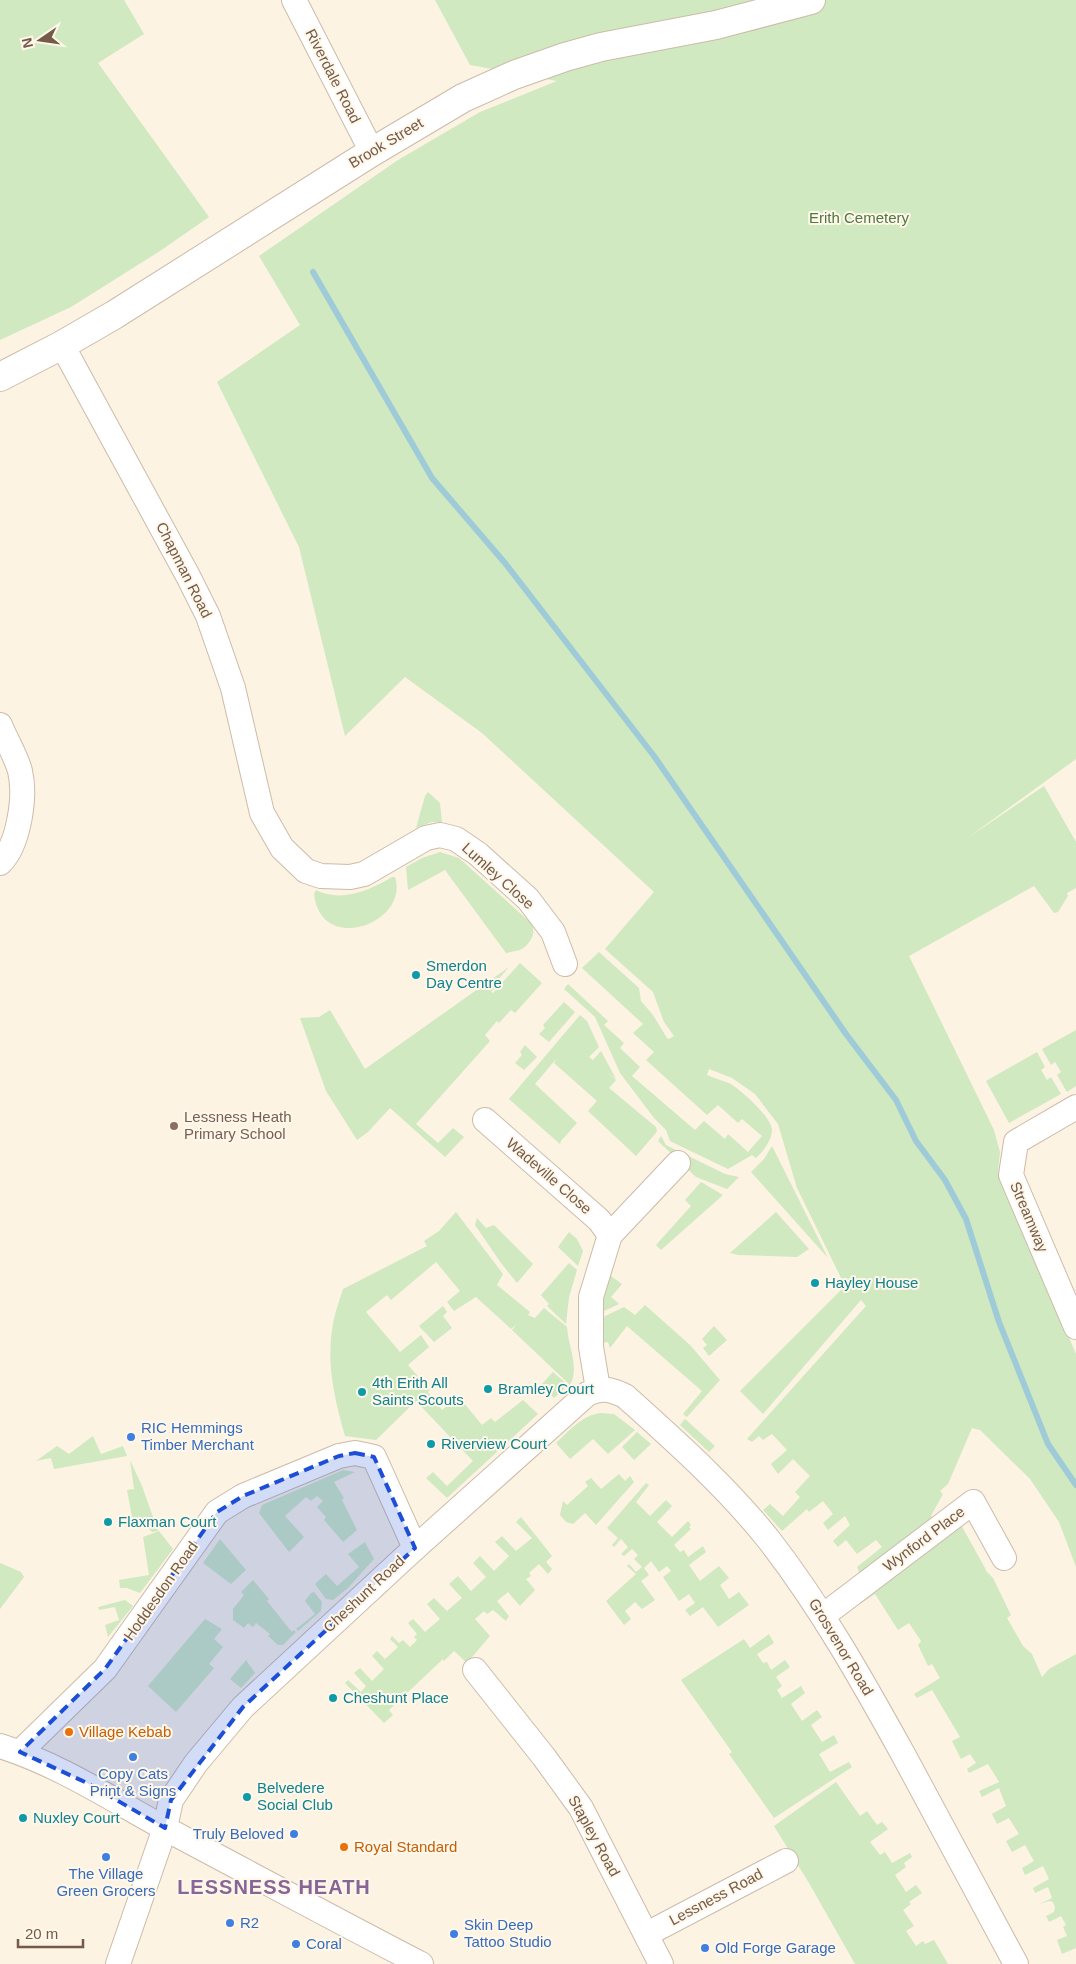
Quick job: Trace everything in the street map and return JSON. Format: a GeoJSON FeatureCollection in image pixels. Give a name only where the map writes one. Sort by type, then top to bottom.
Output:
{"type":"FeatureCollection","features":[{"type":"Feature","properties":{"kind":"street","name":"Riverdale Road"},"geometry":{"type":"LineString","coordinates":[[294,0],[372,152]]}},
{"type":"Feature","properties":{"kind":"street","name":"Brook Street"},"geometry":{"type":"LineString","coordinates":[[0,377],[62,345],[114,315],[372,152],[463,98],[514,75],[565,57],[601,47],[716,25],[811,0]]}},
{"type":"Feature","properties":{"kind":"street","name":"Chapman Road"},"geometry":{"type":"LineString","coordinates":[[62,345],[184,568],[208,616],[234,688],[262,813]]}},
{"type":"Feature","properties":{"kind":"street"},"geometry":{"type":"LineString","coordinates":[[0,725],[20,771],[22,794],[15,837],[7,857],[0,863]]}},
{"type":"Feature","properties":{"kind":"street","name":"Lumley Close"},"geometry":{"type":"LineString","coordinates":[[262,813],[282,848],[306,871],[321,876],[350,877],[364,874],[426,838],[440,835],[456,839],[478,854],[528,899],[553,932],[565,964]]}},
{"type":"Feature","properties":{"kind":"street","name":"Streamway"},"geometry":{"type":"LineString","coordinates":[[1076,1107],[1016,1142],[1011,1175],[1076,1326]]}},
{"type":"Feature","properties":{"kind":"street","name":"Wadeville Close"},"geometry":{"type":"LineString","coordinates":[[485,1120],[599,1220],[610,1235]]}},
{"type":"Feature","properties":{"kind":"street"},"geometry":{"type":"LineString","coordinates":[[598,1388],[591,1347],[590,1297],[610,1235],[678,1163]]}},
{"type":"Feature","properties":{"kind":"street","name":"Cheshunt Road"},"geometry":{"type":"LineString","coordinates":[[118,1964],[165,1828],[171,1800],[196,1763],[243,1707],[414,1548],[587,1394],[598,1388]]}},
{"type":"Feature","properties":{"kind":"street","name":"Grosvenor Road"},"geometry":{"type":"LineString","coordinates":[[598,1388],[609,1389],[625,1396],[705,1468],[768,1539],[824,1615],[877,1707],[1016,1964]]}},
{"type":"Feature","properties":{"kind":"street","name":"Hoddesdon Road"},"geometry":{"type":"LineString","coordinates":[[10,1749],[105,1669],[217,1512],[243,1496],[339,1456],[355,1453],[374,1457],[414,1548]]}},
{"type":"Feature","properties":{"kind":"street","name":"Wynford Place"},"geometry":{"type":"LineString","coordinates":[[824,1615],[973,1502],[1004,1558]]}},
{"type":"Feature","properties":{"kind":"street","name":"Stapley Road"},"geometry":{"type":"LineString","coordinates":[[475,1670],[544,1757],[581,1808],[661,1964]]}},
{"type":"Feature","properties":{"kind":"street"},"geometry":{"type":"LineString","coordinates":[[10,1749],[86,1783],[165,1828],[421,1964]]}},
{"type":"Feature","properties":{"kind":"street","name":"Lessness Road"},"geometry":{"type":"LineString","coordinates":[[647,1934],[786,1861]]}},
{"type":"Feature","properties":{"kind":"highlighted area"},"geometry":{"type":"Polygon","coordinates":[[[355,1453],[374,1457],[415,1548],[243,1707],[171,1800],[165,1828],[87,1783],[20,1752],[105,1669],[217,1512],[243,1496],[339,1456],[355,1453]]]}},
{"type":"Feature","properties":{"kind":"green space"},"geometry":{"type":"Polygon","coordinates":[[[0,0],[124,0],[144,34],[98,63],[209,217],[160,251],[71,307],[0,340],[0,0]]]}},
{"type":"Feature","properties":{"kind":"green space","name":"Erith Cemetery"},"geometry":{"type":"Polygon","coordinates":[[[435,0],[1076,0],[1076,759],[966,839],[1044,786],[1076,842],[1076,888],[1067,893],[1068,896],[1058,912],[1054,913],[1034,886],[909,956],[994,1130],[1000,1152],[998,1171],[1076,1354],[1076,1567],[1059,1522],[1030,1479],[980,1430],[972,1428],[948,1484],[940,1491],[943,1494],[931,1516],[935,1520],[861,1576],[857,1567],[882,1547],[876,1540],[857,1554],[846,1540],[838,1547],[833,1541],[850,1525],[845,1516],[828,1530],[823,1523],[833,1514],[823,1501],[809,1512],[807,1509],[782,1531],[763,1510],[770,1504],[783,1516],[800,1497],[795,1492],[810,1476],[793,1459],[778,1474],[771,1464],[787,1450],[772,1434],[763,1440],[759,1436],[752,1442],[747,1439],[866,1306],[861,1300],[763,1414],[740,1391],[845,1286],[797,1188],[778,1124],[755,1094],[732,1078],[709,1069],[707,1075],[729,1083],[755,1104],[768,1119],[772,1131],[771,1135],[764,1149],[756,1158],[752,1155],[728,1169],[670,1141],[666,1130],[654,1118],[620,1073],[595,1017],[564,989],[568,984],[608,1021],[604,1025],[624,1043],[620,1048],[640,1067],[632,1076],[695,1130],[704,1121],[725,1139],[728,1134],[748,1152],[762,1136],[742,1119],[738,1123],[718,1105],[707,1115],[646,1060],[654,1052],[633,1033],[643,1024],[582,968],[599,952],[639,988],[641,1001],[653,1015],[667,1038],[669,1039],[674,1036],[664,1022],[653,992],[605,949],[654,892],[482,733],[405,677],[345,736],[299,547],[217,382],[300,325],[259,256],[398,160],[480,112],[557,81],[470,65],[435,0]]]}},
{"type":"Feature","properties":{"kind":"green space"},"geometry":{"type":"Polygon","coordinates":[[[428,792],[440,803],[442,822],[432,822],[416,828],[425,796],[428,792]]]}},
{"type":"Feature","properties":{"kind":"green space"},"geometry":{"type":"Polygon","coordinates":[[[440,852],[459,858],[531,923],[533,934],[525,947],[506,953],[445,870],[408,890],[406,867],[422,858],[440,852]]]}},
{"type":"Feature","properties":{"kind":"green space"},"geometry":{"type":"Polygon","coordinates":[[[395,877],[396,893],[390,908],[378,919],[363,926],[347,928],[332,924],[320,913],[314,894],[316,890],[326,894],[345,895],[365,890],[395,877]]]}},
{"type":"Feature","properties":{"kind":"green space"},"geometry":{"type":"Polygon","coordinates":[[[520,963],[542,983],[515,1013],[511,1010],[499,1023],[497,1021],[485,1035],[490,1041],[416,1124],[438,1143],[453,1128],[464,1137],[445,1157],[390,1108],[368,1132],[357,1140],[326,1091],[300,1018],[319,1017],[330,1010],[365,1069],[509,967],[497,981],[496,987],[491,992],[493,993],[520,963]]]}},
{"type":"Feature","properties":{"kind":"green space"},"geometry":{"type":"Polygon","coordinates":[[[564,1002],[575,1012],[549,1042],[539,1034],[545,1028],[543,1025],[564,1002]]]}},
{"type":"Feature","properties":{"kind":"green space"},"geometry":{"type":"Polygon","coordinates":[[[580,1015],[587,1021],[599,1047],[589,1057],[593,1060],[601,1051],[616,1079],[606,1071],[616,1080],[609,1088],[656,1127],[657,1131],[655,1134],[636,1156],[588,1111],[597,1101],[554,1063],[557,1058],[535,1084],[577,1123],[560,1144],[509,1099],[580,1015]]]}},
{"type":"Feature","properties":{"kind":"green space"},"geometry":{"type":"Polygon","coordinates":[[[1076,1030],[1076,1086],[1067,1092],[1057,1075],[1061,1072],[1055,1062],[1051,1065],[1042,1049],[1076,1030]]]}},
{"type":"Feature","properties":{"kind":"green space"},"geometry":{"type":"Polygon","coordinates":[[[525,1045],[537,1057],[524,1070],[515,1063],[522,1055],[520,1052],[525,1045]]]}},
{"type":"Feature","properties":{"kind":"green space"},"geometry":{"type":"Polygon","coordinates":[[[1037,1052],[1045,1067],[1041,1070],[1047,1080],[1051,1077],[1061,1094],[1009,1123],[986,1081],[1037,1052]]]}},
{"type":"Feature","properties":{"kind":"green space"},"geometry":{"type":"Polygon","coordinates":[[[661,1136],[666,1145],[725,1174],[739,1177],[727,1189],[696,1177],[658,1141],[661,1136]]]}},
{"type":"Feature","properties":{"kind":"green space"},"geometry":{"type":"Polygon","coordinates":[[[772,1146],[828,1258],[751,1172],[764,1159],[772,1146]]]}},
{"type":"Feature","properties":{"kind":"green space"},"geometry":{"type":"Polygon","coordinates":[[[701,1182],[723,1195],[661,1250],[656,1245],[691,1206],[685,1200],[701,1182]]]}},
{"type":"Feature","properties":{"kind":"green space"},"geometry":{"type":"Polygon","coordinates":[[[456,1212],[503,1274],[497,1285],[530,1312],[528,1315],[535,1318],[544,1308],[567,1327],[574,1371],[570,1385],[512,1330],[516,1325],[511,1329],[476,1297],[454,1311],[447,1302],[460,1291],[436,1262],[391,1300],[387,1295],[366,1312],[400,1352],[421,1335],[429,1347],[408,1365],[430,1390],[428,1392],[442,1410],[459,1397],[482,1425],[491,1418],[495,1422],[523,1400],[538,1414],[447,1498],[426,1478],[433,1472],[447,1486],[473,1461],[416,1401],[376,1440],[345,1436],[334,1393],[330,1349],[334,1319],[343,1289],[427,1246],[424,1241],[439,1231],[456,1212]]]}},
{"type":"Feature","properties":{"kind":"green space"},"geometry":{"type":"Polygon","coordinates":[[[776,1212],[809,1249],[797,1257],[730,1253],[776,1212]]]}},
{"type":"Feature","properties":{"kind":"green space"},"geometry":{"type":"Polygon","coordinates":[[[477,1218],[486,1228],[494,1225],[533,1264],[517,1283],[475,1225],[477,1218]]]}},
{"type":"Feature","properties":{"kind":"green space"},"geometry":{"type":"Polygon","coordinates":[[[569,1232],[577,1239],[583,1251],[578,1266],[558,1247],[569,1232]]]}},
{"type":"Feature","properties":{"kind":"green space"},"geometry":{"type":"Polygon","coordinates":[[[569,1263],[577,1270],[569,1297],[566,1324],[547,1306],[549,1304],[541,1295],[569,1263]]]}},
{"type":"Feature","properties":{"kind":"green space"},"geometry":{"type":"Polygon","coordinates":[[[608,1274],[622,1284],[611,1297],[619,1304],[598,1314],[608,1274]]]}},
{"type":"Feature","properties":{"kind":"green space"},"geometry":{"type":"Polygon","coordinates":[[[645,1305],[690,1345],[720,1380],[687,1417],[683,1414],[702,1391],[627,1326],[610,1348],[608,1342],[601,1343],[597,1320],[624,1307],[635,1315],[645,1305]]]}},
{"type":"Feature","properties":{"kind":"green space"},"geometry":{"type":"Polygon","coordinates":[[[443,1306],[447,1312],[443,1316],[452,1328],[434,1342],[419,1326],[443,1306]]]}},
{"type":"Feature","properties":{"kind":"green space"},"geometry":{"type":"Polygon","coordinates":[[[714,1326],[727,1340],[709,1356],[703,1348],[707,1345],[702,1339],[714,1326]]]}},
{"type":"Feature","properties":{"kind":"green space"},"geometry":{"type":"Polygon","coordinates":[[[553,1372],[568,1385],[554,1398],[541,1385],[553,1372]]]}},
{"type":"Feature","properties":{"kind":"green space"},"geometry":{"type":"Polygon","coordinates":[[[600,1413],[614,1414],[635,1430],[608,1454],[593,1439],[570,1459],[556,1443],[581,1421],[600,1413]]]}},
{"type":"Feature","properties":{"kind":"green space"},"geometry":{"type":"Polygon","coordinates":[[[685,1419],[715,1446],[709,1452],[680,1425],[685,1419]]]}},
{"type":"Feature","properties":{"kind":"green space"},"geometry":{"type":"Polygon","coordinates":[[[637,1432],[651,1444],[634,1460],[622,1447],[637,1432]]]}},
{"type":"Feature","properties":{"kind":"green space"},"geometry":{"type":"Polygon","coordinates":[[[93,1436],[101,1454],[123,1446],[127,1456],[54,1469],[51,1458],[36,1461],[57,1446],[69,1454],[93,1436]]]}},
{"type":"Feature","properties":{"kind":"green space"},"geometry":{"type":"Polygon","coordinates":[[[130,1460],[142,1486],[158,1531],[152,1532],[144,1524],[134,1528],[127,1490],[134,1489],[130,1460]]]}},
{"type":"Feature","properties":{"kind":"green space"},"geometry":{"type":"Polygon","coordinates":[[[343,1470],[355,1472],[334,1482],[344,1498],[342,1500],[357,1530],[343,1542],[324,1520],[326,1517],[317,1507],[323,1501],[317,1496],[311,1501],[306,1497],[285,1516],[304,1537],[289,1552],[259,1513],[262,1505],[343,1470]]]}},
{"type":"Feature","properties":{"kind":"green space"},"geometry":{"type":"Polygon","coordinates":[[[619,1474],[625,1481],[630,1476],[634,1482],[596,1525],[585,1513],[573,1524],[566,1522],[560,1515],[563,1501],[567,1505],[588,1486],[585,1482],[591,1478],[601,1489],[619,1474]]]}},
{"type":"Feature","properties":{"kind":"green space"},"geometry":{"type":"Polygon","coordinates":[[[646,1483],[649,1485],[636,1502],[650,1516],[666,1500],[672,1506],[657,1522],[672,1537],[688,1521],[691,1525],[689,1527],[691,1529],[674,1545],[680,1552],[684,1550],[688,1557],[703,1546],[706,1552],[689,1565],[700,1581],[719,1566],[729,1578],[720,1585],[729,1599],[739,1592],[749,1605],[718,1627],[703,1607],[690,1616],[685,1610],[695,1603],[689,1594],[679,1601],[663,1577],[671,1571],[667,1566],[659,1572],[651,1561],[644,1568],[649,1575],[641,1581],[655,1600],[642,1609],[635,1602],[625,1611],[631,1619],[624,1625],[606,1601],[636,1574],[627,1566],[629,1564],[636,1572],[642,1567],[634,1559],[638,1555],[632,1549],[624,1556],[621,1554],[628,1547],[621,1539],[614,1547],[612,1545],[618,1538],[607,1528],[646,1483]]]}},
{"type":"Feature","properties":{"kind":"green space"},"geometry":{"type":"Polygon","coordinates":[[[521,1517],[552,1556],[546,1562],[552,1569],[548,1574],[539,1564],[529,1573],[531,1576],[526,1579],[535,1590],[520,1606],[508,1592],[497,1601],[509,1616],[506,1621],[493,1610],[487,1614],[484,1611],[475,1619],[490,1636],[467,1663],[454,1651],[389,1710],[393,1715],[384,1723],[345,1683],[348,1680],[361,1692],[366,1686],[354,1673],[360,1668],[372,1681],[384,1669],[372,1656],[377,1651],[385,1659],[398,1647],[390,1639],[392,1636],[399,1643],[403,1640],[410,1647],[417,1640],[414,1637],[417,1634],[408,1623],[413,1619],[425,1632],[440,1619],[427,1604],[434,1598],[447,1611],[462,1598],[449,1584],[458,1576],[471,1591],[486,1577],[473,1563],[480,1556],[494,1571],[509,1556],[495,1542],[502,1536],[516,1551],[532,1538],[516,1522],[521,1517]]]}},
{"type":"Feature","properties":{"kind":"green space"},"geometry":{"type":"Polygon","coordinates":[[[960,1523],[986,1571],[993,1578],[1011,1615],[1007,1618],[1023,1646],[1032,1654],[1042,1677],[1049,1669],[1076,1654],[1076,1948],[1062,1954],[1057,1940],[1067,1936],[1063,1927],[1066,1925],[1061,1916],[1049,1922],[1046,1916],[1054,1912],[1053,1902],[1049,1901],[1040,1904],[1052,1898],[1048,1887],[1035,1893],[1033,1888],[1049,1879],[1043,1866],[1025,1875],[1022,1868],[1034,1861],[1025,1845],[1012,1852],[1006,1841],[1019,1834],[1009,1818],[997,1824],[992,1814],[1006,1806],[999,1788],[982,1797],[979,1791],[999,1782],[988,1764],[969,1773],[967,1769],[976,1763],[970,1754],[961,1759],[952,1741],[960,1737],[932,1690],[917,1698],[914,1694],[940,1678],[932,1664],[928,1666],[918,1645],[921,1641],[909,1623],[898,1630],[875,1594],[860,1604],[858,1601],[960,1523]]]}},
{"type":"Feature","properties":{"kind":"green space"},"geometry":{"type":"Polygon","coordinates":[[[159,1531],[173,1549],[140,1593],[127,1588],[120,1588],[119,1580],[149,1575],[143,1537],[159,1531]]]}},
{"type":"Feature","properties":{"kind":"green space"},"geometry":{"type":"Polygon","coordinates":[[[220,1539],[246,1570],[231,1584],[203,1563],[220,1539]]]}},
{"type":"Feature","properties":{"kind":"green space"},"geometry":{"type":"Polygon","coordinates":[[[365,1542],[374,1559],[348,1588],[333,1600],[326,1599],[315,1584],[326,1574],[337,1586],[359,1567],[348,1554],[365,1542]]]}},
{"type":"Feature","properties":{"kind":"green space"},"geometry":{"type":"Polygon","coordinates":[[[0,1563],[21,1572],[24,1577],[0,1609],[0,1563]]]}},
{"type":"Feature","properties":{"kind":"green space"},"geometry":{"type":"Polygon","coordinates":[[[253,1580],[292,1632],[294,1630],[296,1632],[283,1645],[278,1645],[268,1636],[270,1634],[256,1623],[253,1627],[248,1623],[244,1628],[233,1620],[233,1609],[244,1595],[241,1592],[253,1580]]]}},
{"type":"Feature","properties":{"kind":"green space"},"geometry":{"type":"Polygon","coordinates":[[[314,1592],[322,1602],[321,1611],[298,1631],[296,1629],[315,1614],[305,1601],[314,1592]]]}},
{"type":"Feature","properties":{"kind":"green space"},"geometry":{"type":"Polygon","coordinates":[[[125,1600],[133,1606],[108,1637],[105,1625],[119,1620],[115,1607],[99,1610],[98,1607],[125,1600]]]}},
{"type":"Feature","properties":{"kind":"green space"},"geometry":{"type":"Polygon","coordinates":[[[205,1619],[222,1629],[214,1639],[223,1647],[209,1664],[214,1668],[176,1712],[148,1686],[205,1619]]]}},
{"type":"Feature","properties":{"kind":"green space"},"geometry":{"type":"Polygon","coordinates":[[[769,1634],[774,1643],[757,1654],[763,1663],[767,1662],[771,1670],[785,1660],[790,1667],[776,1677],[782,1686],[777,1690],[782,1698],[801,1686],[805,1693],[791,1704],[802,1721],[817,1710],[822,1717],[811,1725],[822,1742],[834,1735],[838,1743],[819,1754],[830,1772],[849,1762],[852,1767],[774,1818],[729,1754],[732,1752],[681,1680],[744,1639],[750,1648],[769,1634]]]}},
{"type":"Feature","properties":{"kind":"green space"},"geometry":{"type":"Polygon","coordinates":[[[246,1660],[255,1673],[241,1688],[230,1679],[246,1660]]]}},
{"type":"Feature","properties":{"kind":"green space"},"geometry":{"type":"Polygon","coordinates":[[[836,1782],[860,1816],[867,1811],[877,1825],[882,1822],[888,1829],[870,1842],[880,1855],[885,1852],[892,1863],[910,1853],[912,1857],[904,1863],[906,1867],[895,1875],[906,1892],[916,1885],[922,1893],[909,1902],[911,1904],[903,1910],[914,1926],[906,1931],[916,1946],[923,1941],[925,1944],[934,1940],[948,1964],[855,1964],[774,1826],[836,1782]]]}},
{"type":"Feature","properties":{"kind":"waterway"},"geometry":{"type":"LineString","coordinates":[[313,272],[432,478],[505,563],[654,756],[846,1034],[896,1100],[916,1141],[945,1180],[966,1219],[999,1322],[1048,1444],[1076,1485]]}},
{"type":"Feature","properties":{"kind":"place","name":"Smerdon Day Centre"},"geometry":{"type":"Point","coordinates":[416,975]}},
{"type":"Feature","properties":{"kind":"place","name":"Lessness Heath Primary School"},"geometry":{"type":"Point","coordinates":[174,1126]}},
{"type":"Feature","properties":{"kind":"place","name":"Hayley House"},"geometry":{"type":"Point","coordinates":[815,1283]}},
{"type":"Feature","properties":{"kind":"place","name":"Bramley Court"},"geometry":{"type":"Point","coordinates":[488,1389]}},
{"type":"Feature","properties":{"kind":"place","name":"4th Erith All Saints Scouts"},"geometry":{"type":"Point","coordinates":[362,1392]}},
{"type":"Feature","properties":{"kind":"place","name":"RIC Hemmings Timber Merchant"},"geometry":{"type":"Point","coordinates":[131,1437]}},
{"type":"Feature","properties":{"kind":"place","name":"Riverview Court"},"geometry":{"type":"Point","coordinates":[431,1444]}},
{"type":"Feature","properties":{"kind":"place","name":"Flaxman Court"},"geometry":{"type":"Point","coordinates":[108,1522]}},
{"type":"Feature","properties":{"kind":"place","name":"Cheshunt Place"},"geometry":{"type":"Point","coordinates":[333,1698]}},
{"type":"Feature","properties":{"kind":"place","name":"Village Kebab"},"geometry":{"type":"Point","coordinates":[69,1732]}},
{"type":"Feature","properties":{"kind":"place","name":"Copy Cats Print & Signs"},"geometry":{"type":"Point","coordinates":[133,1757]}},
{"type":"Feature","properties":{"kind":"place","name":"Belvedere Social Club"},"geometry":{"type":"Point","coordinates":[247,1797]}},
{"type":"Feature","properties":{"kind":"place","name":"Nuxley Court"},"geometry":{"type":"Point","coordinates":[23,1818]}},
{"type":"Feature","properties":{"kind":"place","name":"Truly Beloved"},"geometry":{"type":"Point","coordinates":[294,1834]}},
{"type":"Feature","properties":{"kind":"place","name":"Royal Standard"},"geometry":{"type":"Point","coordinates":[344,1847]}},
{"type":"Feature","properties":{"kind":"place","name":"The Village Green Grocers"},"geometry":{"type":"Point","coordinates":[106,1857]}},
{"type":"Feature","properties":{"kind":"place","name":"R2"},"geometry":{"type":"Point","coordinates":[230,1923]}},
{"type":"Feature","properties":{"kind":"place","name":"Skin Deep Tattoo Studio"},"geometry":{"type":"Point","coordinates":[454,1934]}},
{"type":"Feature","properties":{"kind":"place","name":"Coral"},"geometry":{"type":"Point","coordinates":[296,1944]}},
{"type":"Feature","properties":{"kind":"place","name":"Old Forge Garage"},"geometry":{"type":"Point","coordinates":[705,1948]}},
{"type":"Feature","properties":{"kind":"district","name":"LESSNESS HEATH"},"geometry":{"type":"Point","coordinates":[274,1887]}}]}
